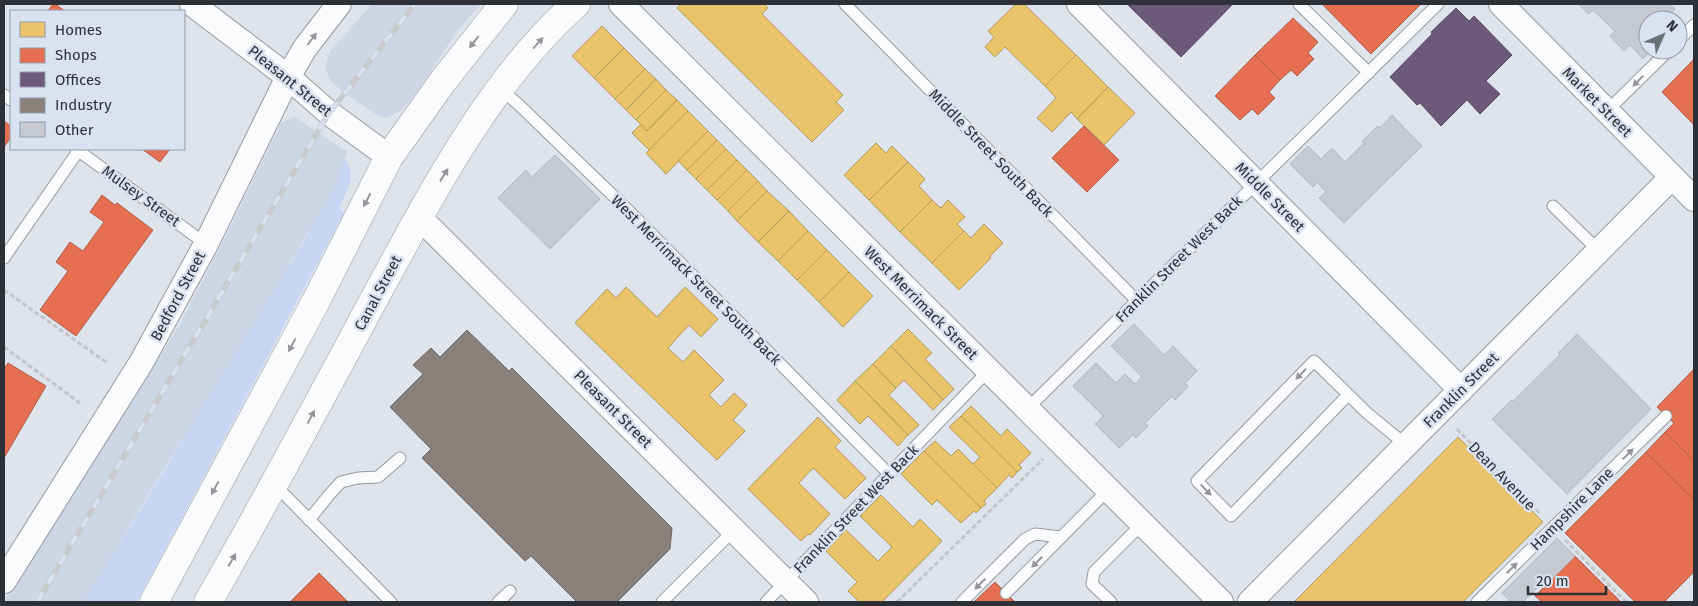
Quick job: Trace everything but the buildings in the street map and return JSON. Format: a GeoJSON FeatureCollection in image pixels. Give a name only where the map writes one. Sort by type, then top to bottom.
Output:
{"type":"FeatureCollection","features":[{"type":"Feature","properties":{"kind":"street","name":"Pleasant Street"},"geometry":{"type":"LineString","coordinates":[[192,4],[288,77],[329,113],[389,157]]}},
{"type":"Feature","properties":{"kind":"street","name":"Bedford Street"},"geometry":{"type":"LineString","coordinates":[[4,581],[141,363],[206,244],[288,77],[305,48],[339,4]]}},
{"type":"Feature","properties":{"kind":"street"},"geometry":{"type":"LineString","coordinates":[[154,602],[315,303],[389,157],[443,81],[504,4]]}},
{"type":"Feature","properties":{"kind":"street","name":"Canal Street"},"geometry":{"type":"LineString","coordinates":[[208,602],[274,484],[418,216],[500,89],[538,43],[576,4]]}},
{"type":"Feature","properties":{"kind":"street","name":"West Merrimack Street"},"geometry":{"type":"LineString","coordinates":[[622,4],[1221,602]]}},
{"type":"Feature","properties":{"kind":"street","name":"Middle Street"},"geometry":{"type":"LineString","coordinates":[[1079,4],[1461,390]]}},
{"type":"Feature","properties":{"kind":"street","name":"Market Street"},"geometry":{"type":"LineString","coordinates":[[1501,4],[1694,199]]}},
{"type":"Feature","properties":{"kind":"street","name":"Franklin Street"},"geometry":{"type":"LineString","coordinates":[[1250,602],[1672,178]]}},
{"type":"Feature","properties":{"kind":"street","name":"Pleasant Street"},"geometry":{"type":"LineString","coordinates":[[418,216],[806,602]]}},
{"type":"Feature","properties":{"kind":"lane","name":"Middle Street South Back"},"geometry":{"type":"LineString","coordinates":[[845,4],[1137,301]]}},
{"type":"Feature","properties":{"kind":"lane"},"geometry":{"type":"LineString","coordinates":[[1299,4],[1369,72]]}},
{"type":"Feature","properties":{"kind":"lane","name":"Franklin Street West Back"},"geometry":{"type":"LineString","coordinates":[[1028,409],[1438,4]]}},
{"type":"Feature","properties":{"kind":"lane"},"geometry":{"type":"LineString","coordinates":[[1607,111],[1659,60]]}},
{"type":"Feature","properties":{"kind":"lane","name":"West Merrimack Street South Back"},"geometry":{"type":"LineString","coordinates":[[500,89],[629,211],[889,474]]}},
{"type":"Feature","properties":{"kind":"lane"},"geometry":{"type":"LineString","coordinates":[[4,258],[78,150]]}},
{"type":"Feature","properties":{"kind":"lane","name":"Mulsey Street"},"geometry":{"type":"LineString","coordinates":[[78,150],[206,244]]}},
{"type":"Feature","properties":{"kind":"lane"},"geometry":{"type":"LineString","coordinates":[[1553,206],[1599,251]]}},
{"type":"Feature","properties":{"kind":"lane"},"geometry":{"type":"LineString","coordinates":[[1348,395],[1232,516],[1197,480],[1314,361],[1367,413],[1406,445]]}},
{"type":"Feature","properties":{"kind":"lane","name":"Franklin Street West Back"},"geometry":{"type":"LineString","coordinates":[[766,602],[989,370]]}},
{"type":"Feature","properties":{"kind":"lane","name":"Hampshire Lane"},"geometry":{"type":"LineString","coordinates":[[1477,602],[1666,416]]}},
{"type":"Feature","properties":{"kind":"lane"},"geometry":{"type":"LineString","coordinates":[[309,520],[341,482],[358,478],[378,477],[400,458]]}},
{"type":"Feature","properties":{"kind":"lane"},"geometry":{"type":"LineString","coordinates":[[274,484],[391,602]]}},
{"type":"Feature","properties":{"kind":"lane"},"geometry":{"type":"LineString","coordinates":[[1006,593],[1108,490]]}},
{"type":"Feature","properties":{"kind":"lane"},"geometry":{"type":"LineString","coordinates":[[1111,602],[1092,584],[1094,572],[1142,524]]}},
{"type":"Feature","properties":{"kind":"lane"},"geometry":{"type":"LineString","coordinates":[[662,602],[734,530]]}},
{"type":"Feature","properties":{"kind":"lane"},"geometry":{"type":"LineString","coordinates":[[962,602],[1025,540],[1035,534],[1061,537]]}},
{"type":"Feature","properties":{"kind":"lane"},"geometry":{"type":"LineString","coordinates":[[498,602],[510,590]]}},
{"type":"Feature","properties":{"kind":"path"},"geometry":{"type":"LineString","coordinates":[[4,290],[106,362]]}},
{"type":"Feature","properties":{"kind":"path"},"geometry":{"type":"LineString","coordinates":[[4,347],[80,403]]}},
{"type":"Feature","properties":{"kind":"path","name":"Dean Avenue"},"geometry":{"type":"LineString","coordinates":[[1451,424],[1626,602]]}},
{"type":"Feature","properties":{"kind":"path"},"geometry":{"type":"LineString","coordinates":[[897,602],[1044,458]]}},
{"type":"Feature","properties":{"kind":"shaded area"},"geometry":{"type":"Polygon","coordinates":[[[372,4],[481,4],[458,30],[416,93],[401,111],[385,118],[348,96],[330,80],[325,67],[329,53],[372,4]]]}},
{"type":"Feature","properties":{"kind":"shaded area"},"geometry":{"type":"Polygon","coordinates":[[[295,117],[347,152],[338,182],[233,360],[159,477],[84,602],[4,602],[176,331],[229,230],[281,123],[295,117]]]}},
{"type":"Feature","properties":{"kind":"shaded area"},"geometry":{"type":"Polygon","coordinates":[[[344,159],[351,171],[351,177],[348,189],[339,207],[344,213],[137,602],[84,602],[293,260],[338,182],[344,159]]]}},
{"type":"Feature","properties":{"kind":"railway"},"geometry":{"type":"LineString","coordinates":[[37,602],[329,113],[415,4]]}}]}
